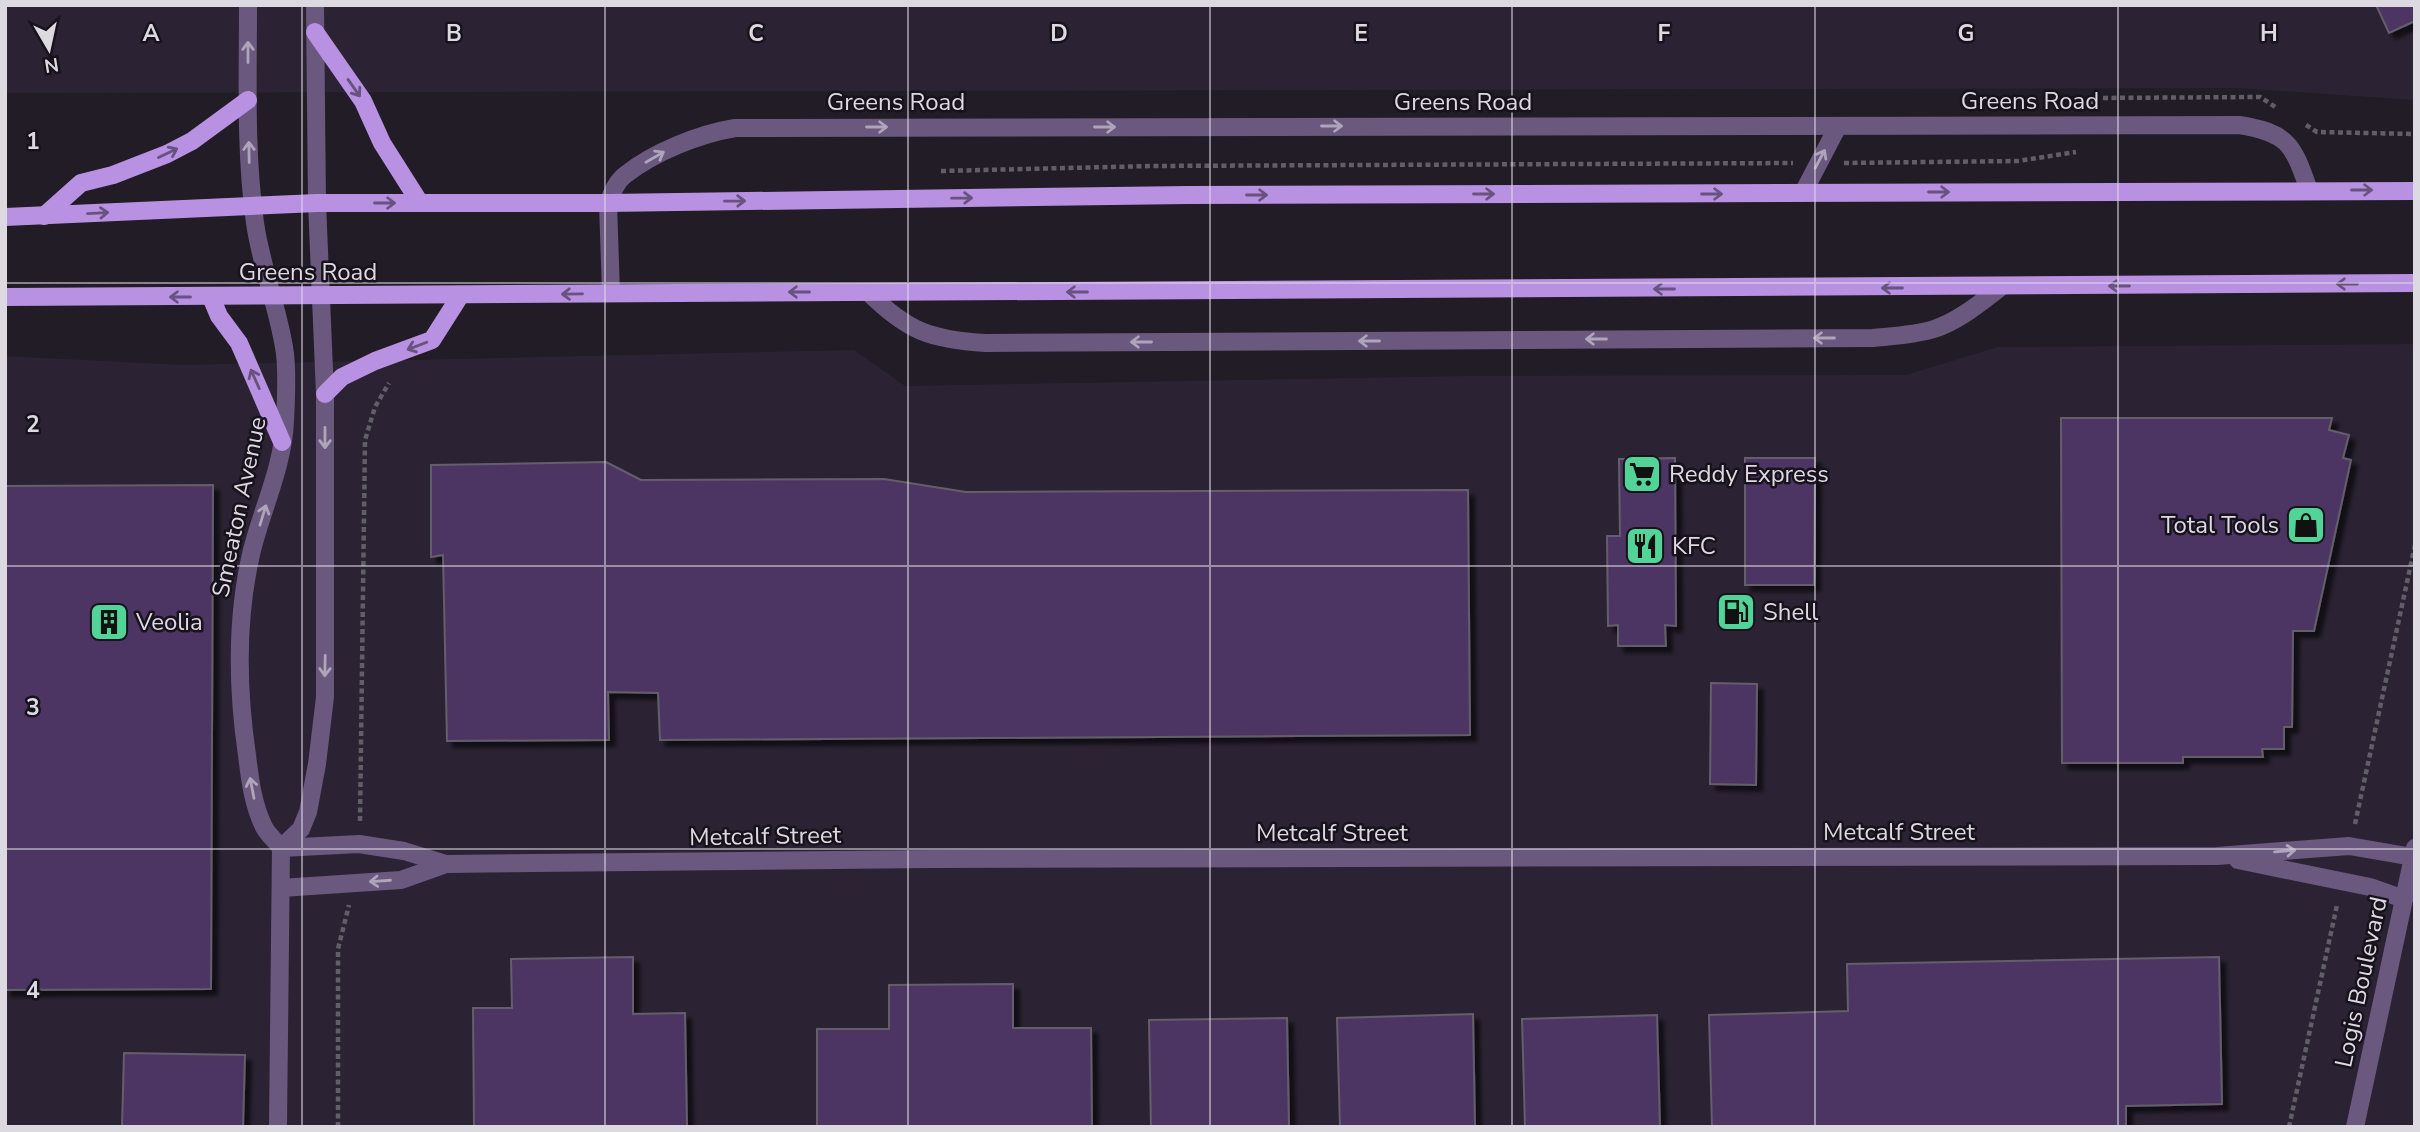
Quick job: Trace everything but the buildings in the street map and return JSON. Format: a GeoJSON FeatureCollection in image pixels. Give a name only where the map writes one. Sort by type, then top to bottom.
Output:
{"type":"FeatureCollection","features":[{"type":"Feature","properties":{"kind":"main road"},"geometry":{"type":"LineString","coordinates":[[315,32],[363,101],[382,143],[420,203]]}},
{"type":"Feature","properties":{"kind":"main road"},"geometry":{"type":"LineString","coordinates":[[44,216],[81,183],[113,175],[167,154],[192,141],[248,100]]}},
{"type":"Feature","properties":{"kind":"main road"},"geometry":{"type":"LineString","coordinates":[[5,217],[317,203],[1202,195],[2415,191]]}},
{"type":"Feature","properties":{"kind":"main road","name":"Greens Road"},"geometry":{"type":"LineString","coordinates":[[5,297],[2415,283]]}},
{"type":"Feature","properties":{"kind":"main road"},"geometry":{"type":"LineString","coordinates":[[325,394],[342,377],[375,361],[432,340],[460,296]]}},
{"type":"Feature","properties":{"kind":"main road"},"geometry":{"type":"LineString","coordinates":[[211,297],[219,316],[239,343],[282,442]]}},
{"type":"Feature","properties":{"kind":"street","name":"Smeaton Avenue"},"geometry":{"type":"LineString","coordinates":[[248,5],[252,205],[285,349],[285,421],[278,466],[245,581],[239,667],[244,736],[256,805],[265,830],[281,848]]}},
{"type":"Feature","properties":{"kind":"street"},"geometry":{"type":"LineString","coordinates":[[278,1127],[281,848],[301,829],[308,812],[321,732],[325,657],[325,394],[317,203],[315,5]]}},
{"type":"Feature","properties":{"kind":"street","name":"Greens Road"},"geometry":{"type":"LineString","coordinates":[[608,202],[624,176],[666,151],[705,133],[735,128],[2239,125],[2258,128],[2279,136],[2294,150],[2309,190]]}},
{"type":"Feature","properties":{"kind":"street"},"geometry":{"type":"LineString","coordinates":[[1803,193],[1839,126]]}},
{"type":"Feature","properties":{"kind":"street"},"geometry":{"type":"LineString","coordinates":[[608,202],[611,293]]}},
{"type":"Feature","properties":{"kind":"street"},"geometry":{"type":"LineString","coordinates":[[868,292],[890,315],[913,329],[937,337],[986,343],[1873,338],[1936,329],[1956,319],[2001,287]]}},
{"type":"Feature","properties":{"kind":"street","name":"Metcalf Street"},"geometry":{"type":"LineString","coordinates":[[281,848],[359,844],[404,851],[446,864],[945,859],[2217,856],[2349,846],[2414,853]]}},
{"type":"Feature","properties":{"kind":"street","name":"Logis Boulevard"},"geometry":{"type":"LineString","coordinates":[[2355,1127],[2414,853]]}},
{"type":"Feature","properties":{"kind":"street","name":"Metcalf Street"},"geometry":{"type":"LineString","coordinates":[[2217,856],[2370,887],[2404,899]]}},
{"type":"Feature","properties":{"kind":"street","name":"Metcalf Street"},"geometry":{"type":"LineString","coordinates":[[281,888],[401,880],[446,864]]}},
{"type":"Feature","properties":{"kind":"path"},"geometry":{"type":"LineString","coordinates":[[938,171],[1152,166],[2018,161],[2092,149],[2092,98],[2260,97],[2283,111]]}},
{"type":"Feature","properties":{"kind":"path"},"geometry":{"type":"LineString","coordinates":[[2305,125],[2317,132],[2415,135]]}},
{"type":"Feature","properties":{"kind":"path"},"geometry":{"type":"LineString","coordinates":[[359,844],[365,440],[375,407],[389,382]]}},
{"type":"Feature","properties":{"kind":"path"},"geometry":{"type":"LineString","coordinates":[[338,1127],[338,949],[354,883]]}},
{"type":"Feature","properties":{"kind":"shaded area"},"geometry":{"type":"Polygon","coordinates":[[[5,5],[2415,5],[2415,100],[2237,88],[5,93],[5,5]]]}},
{"type":"Feature","properties":{"kind":"shaded area"},"geometry":{"type":"Polygon","coordinates":[[[2415,344],[2415,1127],[5,1127],[5,356],[183,365],[854,350],[905,386],[1468,376],[1906,375],[1998,347],[2415,344]]]}},
{"type":"Feature","properties":{"kind":"place","name":"Reddy Express"},"geometry":{"type":"Point","coordinates":[1642,474]}},
{"type":"Feature","properties":{"kind":"place","name":"Total Tools"},"geometry":{"type":"Point","coordinates":[2306,525]}},
{"type":"Feature","properties":{"kind":"place","name":"KFC"},"geometry":{"type":"Point","coordinates":[1645,546]}},
{"type":"Feature","properties":{"kind":"place","name":"Shell"},"geometry":{"type":"Point","coordinates":[1736,612]}},
{"type":"Feature","properties":{"kind":"place","name":"Veolia"},"geometry":{"type":"Point","coordinates":[109,622]}}]}
